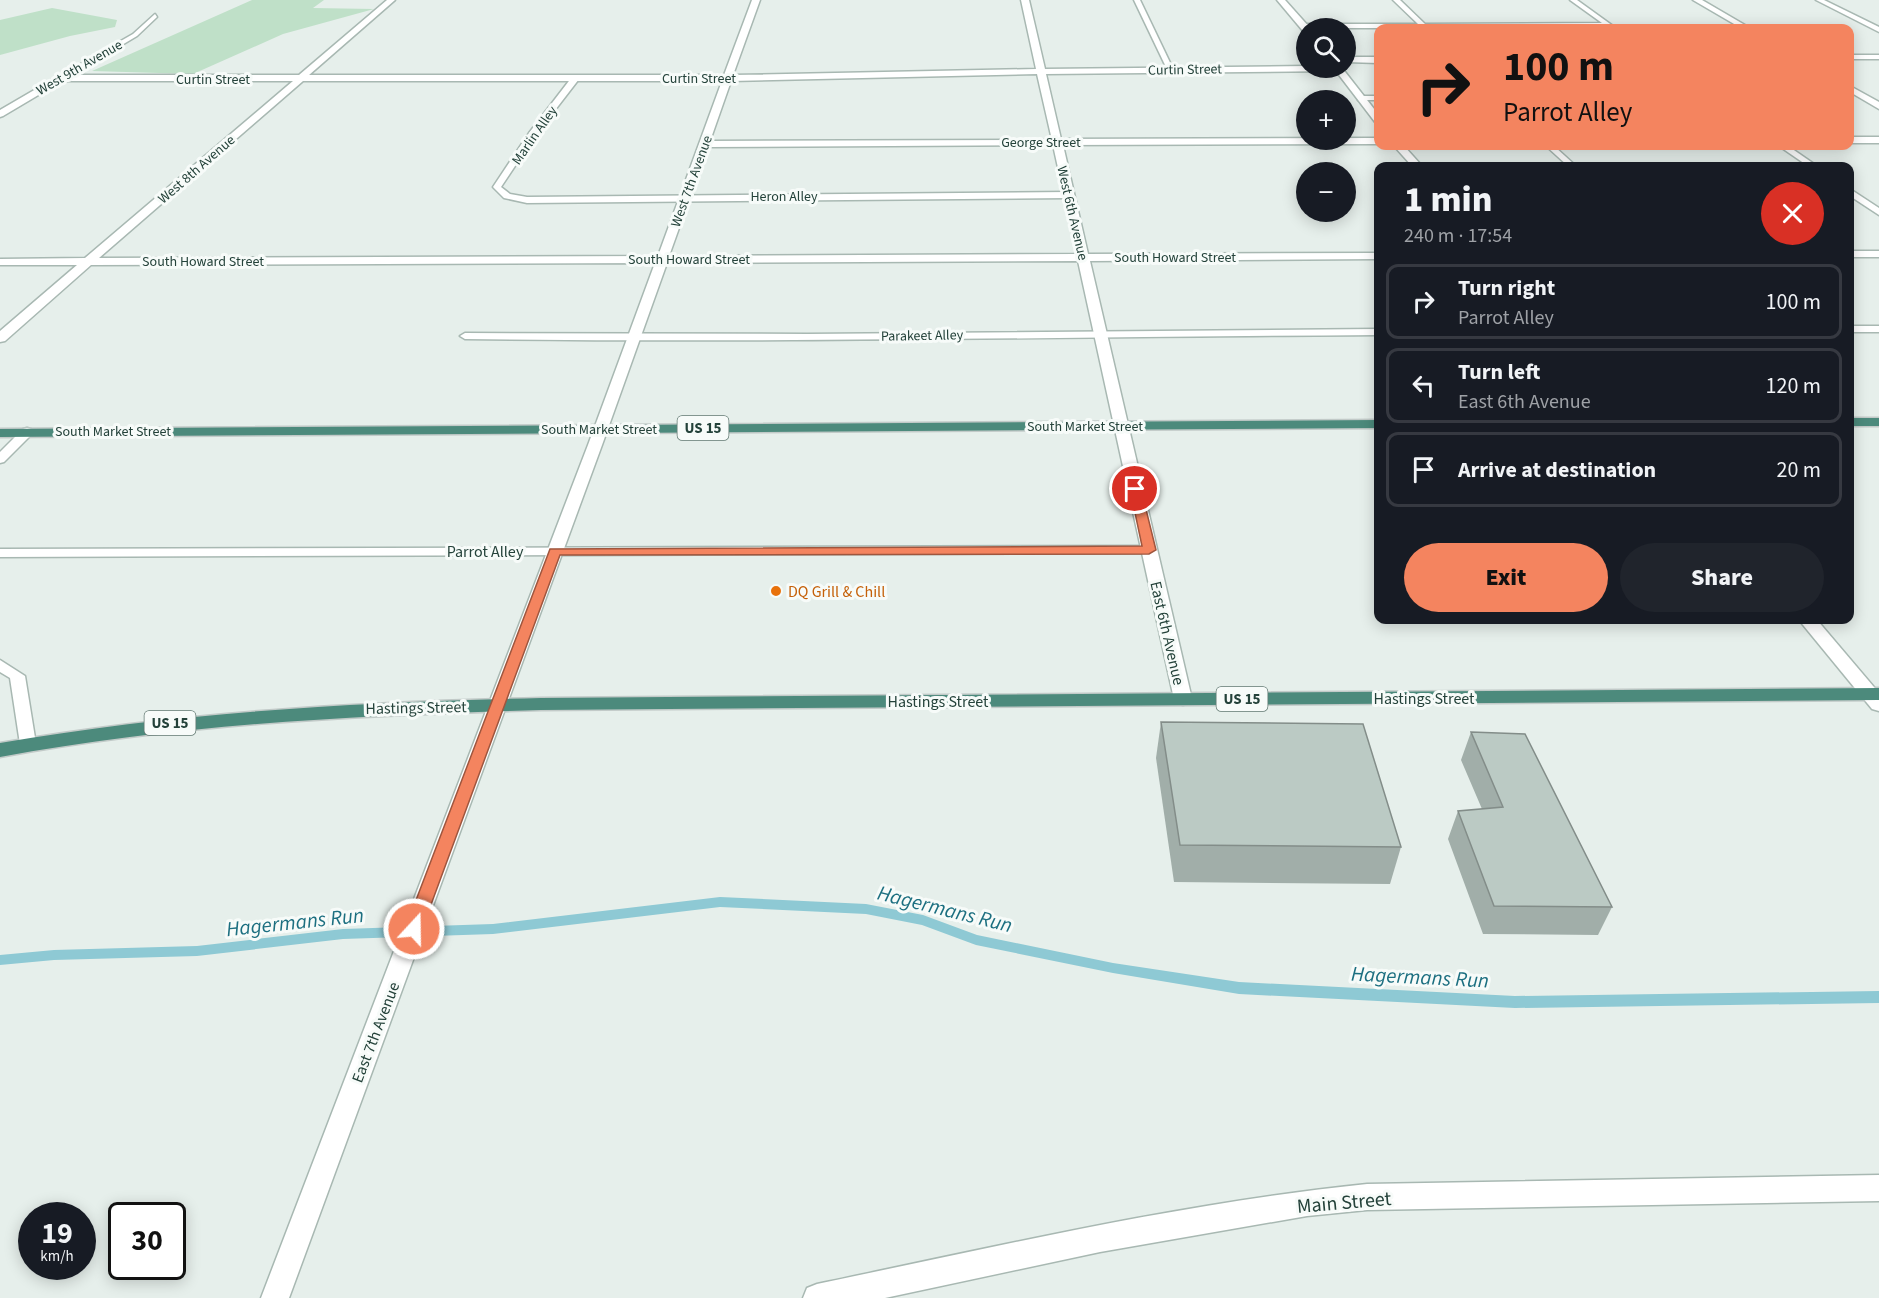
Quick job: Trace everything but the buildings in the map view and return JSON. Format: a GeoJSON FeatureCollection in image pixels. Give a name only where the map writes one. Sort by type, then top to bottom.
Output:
{"type":"FeatureCollection","features":[{"type":"Feature","properties":{"kind":"highway"},"geometry":{"type":"LineString","coordinates":[[1854,422],[1879,422]]}},
{"type":"Feature","properties":{"kind":"highway","name":"South Market Street"},"geometry":{"type":"LineString","coordinates":[[0,433],[1374,424]]}},
{"type":"Feature","properties":{"kind":"highway","name":"Hastings Street"},"geometry":{"type":"LineString","coordinates":[[0,750],[102,732],[246,715],[380,708],[1183,699],[1876,698]]}},
{"type":"Feature","properties":{"kind":"street","name":"West 8th Avenue"},"geometry":{"type":"LineString","coordinates":[[0,338],[391,0]]}},
{"type":"Feature","properties":{"kind":"street","name":"West 7th Avenue"},"geometry":{"type":"LineString","coordinates":[[601,429],[756,0]]}},
{"type":"Feature","properties":{"kind":"street","name":"West 6th Avenue"},"geometry":{"type":"LineString","coordinates":[[1025,0],[1121,426]]}},
{"type":"Feature","properties":{"kind":"street"},"geometry":{"type":"LineString","coordinates":[[1281,0],[1296,18]]}},
{"type":"Feature","properties":{"kind":"street"},"geometry":{"type":"LineString","coordinates":[[1697,0],[1739,24]]}},
{"type":"Feature","properties":{"kind":"street"},"geometry":{"type":"LineString","coordinates":[[1854,57],[1879,57]]}},
{"type":"Feature","properties":{"kind":"street"},"geometry":{"type":"LineString","coordinates":[[1356,60],[1374,60]]}},
{"type":"Feature","properties":{"kind":"street","name":"Curtin Street"},"geometry":{"type":"LineString","coordinates":[[60,78],[728,78],[1296,68]]}},
{"type":"Feature","properties":{"kind":"street","name":"West 9th Avenue"},"geometry":{"type":"LineString","coordinates":[[0,114],[60,78]]}},
{"type":"Feature","properties":{"kind":"street"},"geometry":{"type":"LineString","coordinates":[[1346,78],[1374,115]]}},
{"type":"Feature","properties":{"kind":"street"},"geometry":{"type":"LineString","coordinates":[[1854,90],[1879,106]]}},
{"type":"Feature","properties":{"kind":"street"},"geometry":{"type":"LineString","coordinates":[[1854,140],[1879,140]]}},
{"type":"Feature","properties":{"kind":"street","name":"George Street"},"geometry":{"type":"LineString","coordinates":[[704,144],[1374,141]]}},
{"type":"Feature","properties":{"kind":"street"},"geometry":{"type":"LineString","coordinates":[[1403,150],[1413,162]]}},
{"type":"Feature","properties":{"kind":"street"},"geometry":{"type":"LineString","coordinates":[[1854,254],[1879,254]]}},
{"type":"Feature","properties":{"kind":"street","name":"South Howard Street"},"geometry":{"type":"LineString","coordinates":[[0,262],[1374,256]]}},
{"type":"Feature","properties":{"kind":"street","name":"East 6th Avenue"},"geometry":{"type":"LineString","coordinates":[[1121,426],[1183,699]]}},
{"type":"Feature","properties":{"kind":"street","name":"East 7th Avenue"},"geometry":{"type":"LineString","coordinates":[[276,1298],[601,429]]}},
{"type":"Feature","properties":{"kind":"street"},"geometry":{"type":"LineString","coordinates":[[1811,624],[1876,698]]}},
{"type":"Feature","properties":{"kind":"street","name":"Main Street"},"geometry":{"type":"LineString","coordinates":[[817,1298],[1100,1239],[1307,1203],[1367,1197],[1879,1188]]}},
{"type":"Feature","properties":{"kind":"lane"},"geometry":{"type":"LineString","coordinates":[[1137,0],[1171,69]]}},
{"type":"Feature","properties":{"kind":"lane"},"geometry":{"type":"LineString","coordinates":[[1396,0],[1422,24]]}},
{"type":"Feature","properties":{"kind":"lane"},"geometry":{"type":"LineString","coordinates":[[1573,0],[1607,24]]}},
{"type":"Feature","properties":{"kind":"lane"},"geometry":{"type":"LineString","coordinates":[[1819,0],[1879,30]]}},
{"type":"Feature","properties":{"kind":"lane","name":"West 9th Avenue"},"geometry":{"type":"LineString","coordinates":[[60,78],[135,35],[155,16]]}},
{"type":"Feature","properties":{"kind":"lane"},"geometry":{"type":"LineString","coordinates":[[1865,23],[1879,23]]}},
{"type":"Feature","properties":{"kind":"lane"},"geometry":{"type":"LineString","coordinates":[[1356,28],[1374,27]]}},
{"type":"Feature","properties":{"kind":"lane","name":"Marlin Alley"},"geometry":{"type":"LineString","coordinates":[[501,193],[497,187],[532,135],[575,79]]}},
{"type":"Feature","properties":{"kind":"lane"},"geometry":{"type":"LineString","coordinates":[[1361,98],[1374,98]]}},
{"type":"Feature","properties":{"kind":"lane"},"geometry":{"type":"LineString","coordinates":[[1554,150],[1568,162]]}},
{"type":"Feature","properties":{"kind":"lane"},"geometry":{"type":"LineString","coordinates":[[1789,150],[1807,162]]}},
{"type":"Feature","properties":{"kind":"lane","name":"Heron Alley"},"geometry":{"type":"LineString","coordinates":[[501,193],[512,198],[527,200],[685,196],[1069,195]]}},
{"type":"Feature","properties":{"kind":"lane"},"geometry":{"type":"LineString","coordinates":[[1854,195],[1879,212]]}},
{"type":"Feature","properties":{"kind":"lane"},"geometry":{"type":"LineString","coordinates":[[1854,329],[1879,329]]}},
{"type":"Feature","properties":{"kind":"lane","name":"Parakeet Alley"},"geometry":{"type":"LineString","coordinates":[[465,336],[633,339],[1374,332]]}},
{"type":"Feature","properties":{"kind":"lane"},"geometry":{"type":"LineString","coordinates":[[0,459],[27,432]]}},
{"type":"Feature","properties":{"kind":"lane","name":"Parrot Alley"},"geometry":{"type":"LineString","coordinates":[[0,553],[1149,550]]}},
{"type":"Feature","properties":{"kind":"lane"},"geometry":{"type":"LineString","coordinates":[[0,665],[17,676],[28,744]]}},
{"type":"Feature","properties":{"kind":"green space"},"geometry":{"type":"Polygon","coordinates":[[[252,0],[324,0],[313,8],[374,9],[283,34],[193,74],[92,71],[252,0]]]}},
{"type":"Feature","properties":{"kind":"green space"},"geometry":{"type":"Polygon","coordinates":[[[52,8],[117,20],[115,27],[70,36],[0,55],[0,20],[52,8]]]}},
{"type":"Feature","properties":{"kind":"waterway","name":"Hagermans Run"},"geometry":{"type":"LineString","coordinates":[[0,960],[54,955],[197,951],[343,934],[493,929],[720,902],[866,909],[923,920],[976,940],[1113,968],[1239,988],[1515,1002],[1879,997]]}},
{"type":"Feature","properties":{"kind":"place","name":"DQ Grill & Chill"},"geometry":{"type":"Point","coordinates":[776,591]}},
{"type":"Feature","properties":{"kind":"route"},"geometry":{"type":"LineString","coordinates":[[414,929],[555,551],[1149,550],[1135,489]]}}]}
